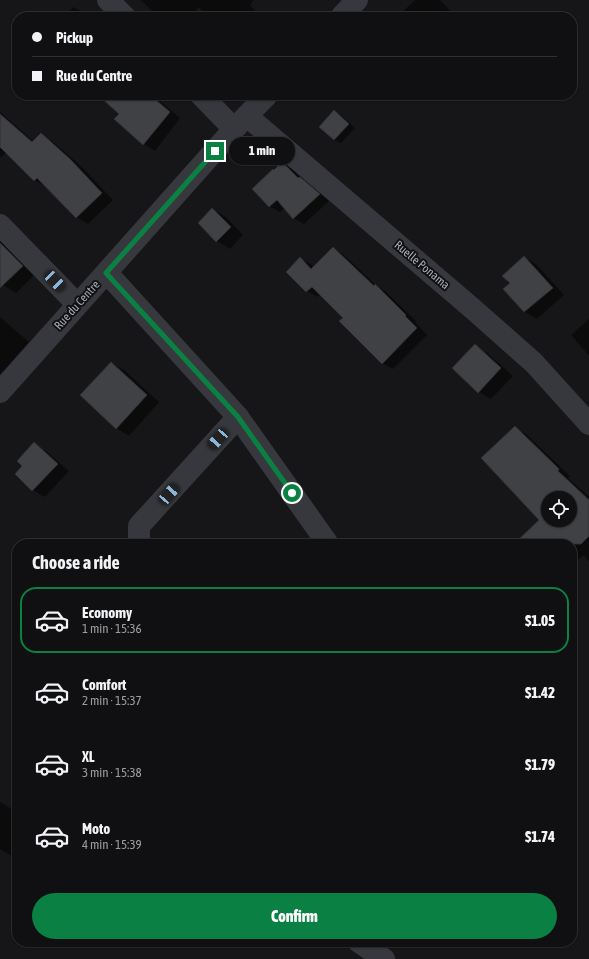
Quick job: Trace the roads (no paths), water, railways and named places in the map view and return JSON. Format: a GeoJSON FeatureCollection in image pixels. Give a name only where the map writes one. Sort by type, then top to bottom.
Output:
{"type":"FeatureCollection","features":[{"type":"Feature","properties":{"kind":"street"},"geometry":{"type":"LineString","coordinates":[[108,0],[120,12]]}},
{"type":"Feature","properties":{"kind":"street"},"geometry":{"type":"LineString","coordinates":[[346,12],[357,0]]}},
{"type":"Feature","properties":{"kind":"street","name":"Ruelle Ponama"},"geometry":{"type":"LineString","coordinates":[[208,100],[240,122],[473,309],[534,363],[589,424]]}},
{"type":"Feature","properties":{"kind":"street","name":"Rue du Centre"},"geometry":{"type":"LineString","coordinates":[[0,392],[240,122],[262,100]]}},
{"type":"Feature","properties":{"kind":"street"},"geometry":{"type":"LineString","coordinates":[[0,225],[77,304]]}},
{"type":"Feature","properties":{"kind":"street"},"geometry":{"type":"LineString","coordinates":[[106,273],[238,417],[324,539]]}},
{"type":"Feature","properties":{"kind":"street"},"geometry":{"type":"LineString","coordinates":[[139,539],[139,526],[238,417]]}},
{"type":"Feature","properties":{"kind":"street"},"geometry":{"type":"LineString","coordinates":[[366,947],[384,959]]}}]}
